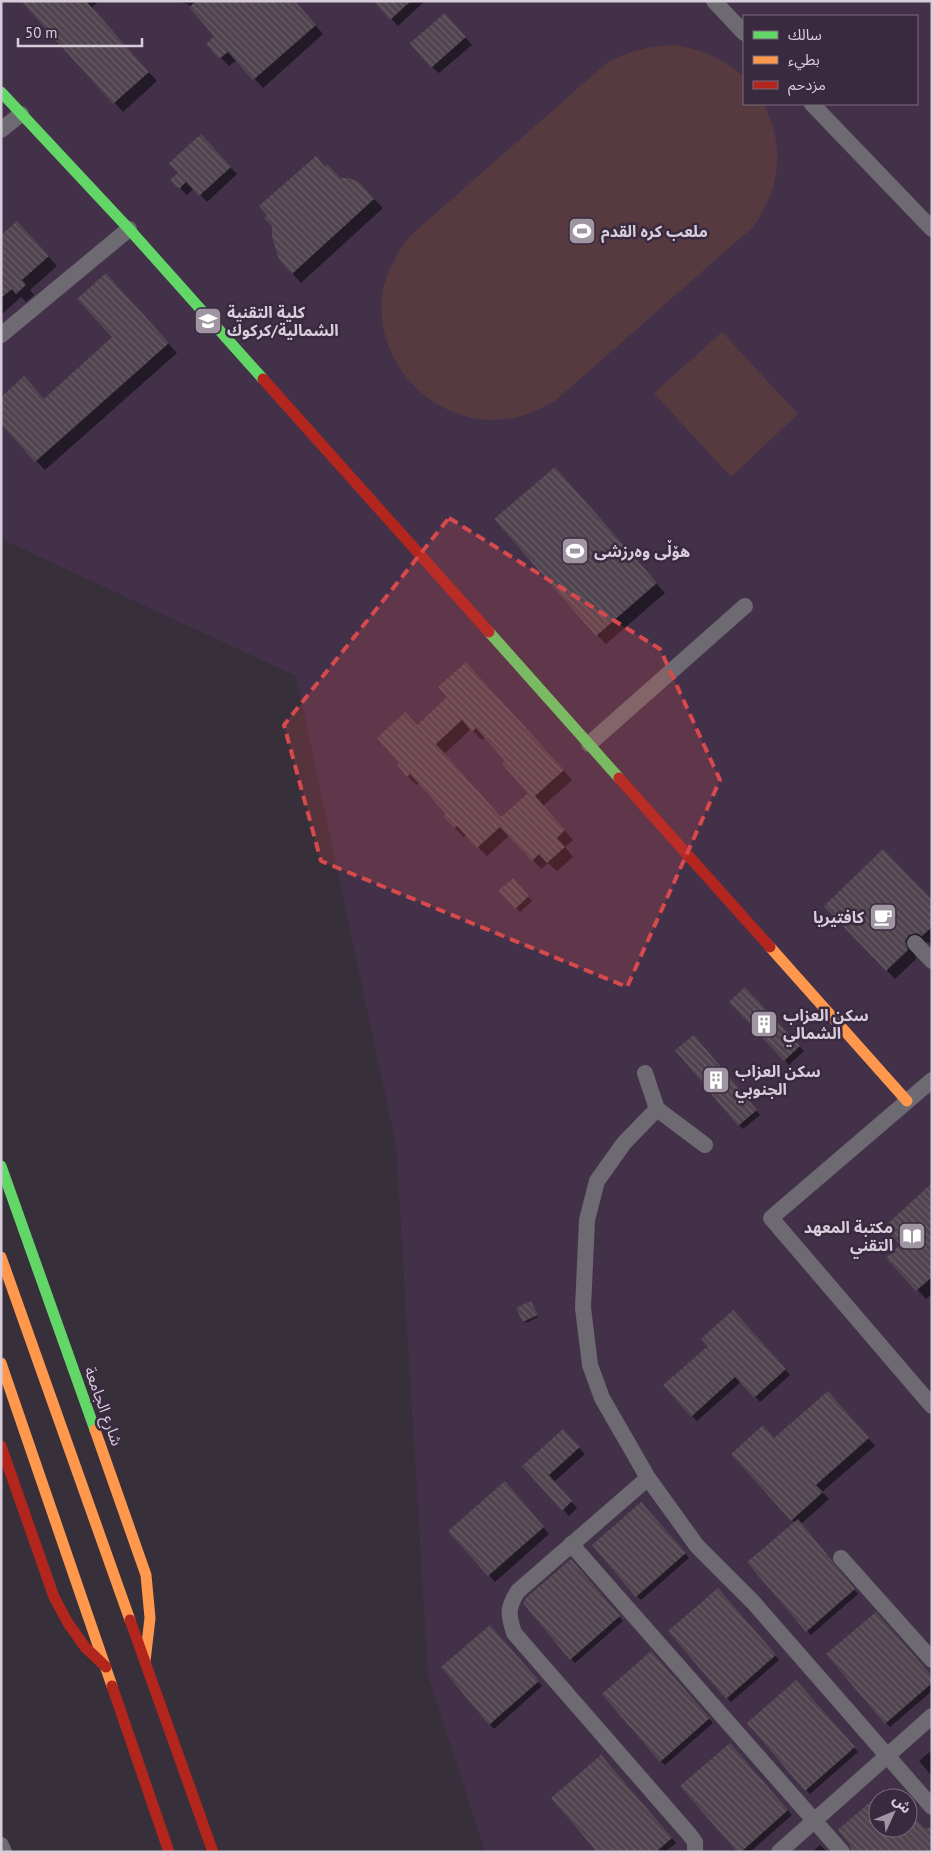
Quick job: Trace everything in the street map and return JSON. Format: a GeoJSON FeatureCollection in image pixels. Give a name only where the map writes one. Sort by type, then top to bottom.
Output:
{"type":"FeatureCollection","features":[{"type":"Feature","properties":{"kind":"street"},"geometry":{"type":"LineString","coordinates":[[714,1],[743,32]]}},
{"type":"Feature","properties":{"kind":"street"},"geometry":{"type":"LineString","coordinates":[[1,92],[129,229],[907,1101]]}},
{"type":"Feature","properties":{"kind":"street"},"geometry":{"type":"LineString","coordinates":[[813,105],[932,229]]}},
{"type":"Feature","properties":{"kind":"street"},"geometry":{"type":"LineString","coordinates":[[1,130],[20,114]]}},
{"type":"Feature","properties":{"kind":"street"},"geometry":{"type":"LineString","coordinates":[[1,335],[129,229]]}},
{"type":"Feature","properties":{"kind":"street"},"geometry":{"type":"LineString","coordinates":[[589,744],[745,606]]}},
{"type":"Feature","properties":{"kind":"street"},"geometry":{"type":"LineString","coordinates":[[915,943],[932,961]]}},
{"type":"Feature","properties":{"kind":"street"},"geometry":{"type":"LineString","coordinates":[[644,1073],[657,1110],[705,1145]]}},
{"type":"Feature","properties":{"kind":"street"},"geometry":{"type":"LineString","coordinates":[[932,1080],[771,1218],[932,1406]]}},
{"type":"Feature","properties":{"kind":"street"},"geometry":{"type":"LineString","coordinates":[[657,1110],[624,1143],[597,1181],[587,1220],[583,1308],[590,1365],[602,1398],[648,1478],[697,1546],[754,1602],[932,1807]]}},
{"type":"Feature","properties":{"kind":"street","name":"شارع الجامعة"},"geometry":{"type":"LineString","coordinates":[[1,1166],[146,1575],[150,1596],[151,1618],[145,1660]]}},
{"type":"Feature","properties":{"kind":"street"},"geometry":{"type":"LineString","coordinates":[[1,1257],[213,1852]]}},
{"type":"Feature","properties":{"kind":"street"},"geometry":{"type":"LineString","coordinates":[[1,1363],[170,1852]]}},
{"type":"Feature","properties":{"kind":"street"},"geometry":{"type":"LineString","coordinates":[[1,1446],[54,1597],[68,1623],[85,1646],[107,1668]]}},
{"type":"Feature","properties":{"kind":"street"},"geometry":{"type":"LineString","coordinates":[[648,1478],[518,1591],[510,1604],[509,1617],[514,1633],[689,1834],[695,1842],[695,1852]]}},
{"type":"Feature","properties":{"kind":"street"},"geometry":{"type":"LineString","coordinates":[[571,1544],[842,1852]]}},
{"type":"Feature","properties":{"kind":"street"},"geometry":{"type":"LineString","coordinates":[[841,1558],[932,1660]]}},
{"type":"Feature","properties":{"kind":"street"},"geometry":{"type":"LineString","coordinates":[[779,1852],[932,1716]]}},
{"type":"Feature","properties":{"kind":"street"},"geometry":{"type":"LineString","coordinates":[[1,1845],[4,1852]]}},
{"type":"Feature","properties":{"kind":"highlighted area"},"geometry":{"type":"Polygon","coordinates":[[[449,518],[660,649],[720,780],[627,987],[321,861],[284,725],[449,518]]]}},
{"type":"Feature","properties":{"kind":"shaded area"},"geometry":{"type":"Polygon","coordinates":[[[1,1],[932,1],[932,1852],[485,1852],[428,1675],[396,1146],[296,676],[1,539],[1,1]]]}},
{"type":"Feature","properties":{"kind":"shaded area","name":"ملعب كره القدم"},"geometry":{"type":"Polygon","coordinates":[[[673,45],[711,55],[743,76],[743,105],[764,105],[775,136],[777,166],[770,196],[754,226],[555,401],[519,417],[486,419],[461,415],[438,404],[418,389],[401,370],[389,348],[383,323],[382,297],[388,272],[400,250],[410,236],[609,61],[625,54],[673,45]]]}},
{"type":"Feature","properties":{"kind":"shaded area"},"geometry":{"type":"Polygon","coordinates":[[[722,332],[798,414],[731,477],[654,393],[722,332]]]}},
{"type":"Feature","properties":{"kind":"building"},"geometry":{"type":"Polygon","coordinates":[[[21,1],[86,1],[149,72],[113,104],[21,1]]]}},
{"type":"Feature","properties":{"kind":"building"},"geometry":{"type":"Polygon","coordinates":[[[196,1],[295,1],[316,25],[253,80],[228,52],[219,59],[206,44],[214,36],[189,7],[196,1]]]}},
{"type":"Feature","properties":{"kind":"building"},"geometry":{"type":"Polygon","coordinates":[[[373,1],[411,1],[390,20],[373,1]]]}},
{"type":"Feature","properties":{"kind":"building"},"geometry":{"type":"Polygon","coordinates":[[[445,13],[466,37],[431,68],[410,43],[445,13]]]}},
{"type":"Feature","properties":{"kind":"building"},"geometry":{"type":"Polygon","coordinates":[[[201,134],[231,167],[199,196],[186,182],[179,189],[170,180],[178,173],[169,163],[201,134]]]}},
{"type":"Feature","properties":{"kind":"building"},"geometry":{"type":"Polygon","coordinates":[[[316,156],[325,167],[327,164],[340,178],[349,178],[360,183],[374,199],[292,274],[279,259],[272,237],[272,226],[264,218],[267,215],[259,206],[316,156]]]}},
{"type":"Feature","properties":{"kind":"building"},"geometry":{"type":"Polygon","coordinates":[[[17,221],[49,256],[22,280],[26,285],[16,294],[12,289],[1,298],[1,235],[17,221]]]}},
{"type":"Feature","properties":{"kind":"building"},"geometry":{"type":"Polygon","coordinates":[[[106,273],[169,343],[35,462],[1,424],[1,397],[24,376],[44,399],[112,337],[77,299],[106,273]]]}},
{"type":"Feature","properties":{"kind":"building","name":"هۆڵی وەرزشی"},"geometry":{"type":"Polygon","coordinates":[[[555,467],[657,583],[596,636],[494,519],[555,467]]]}},
{"type":"Feature","properties":{"kind":"building"},"geometry":{"type":"Polygon","coordinates":[[[466,662],[564,770],[535,796],[565,830],[557,838],[565,847],[547,863],[539,854],[532,861],[500,827],[477,848],[457,826],[454,828],[443,816],[446,814],[410,774],[407,777],[397,765],[399,763],[377,738],[405,712],[417,725],[447,697],[438,687],[466,662]],[[462,720],[436,744],[501,817],[528,793],[502,764],[505,761],[476,728],[472,732],[462,720]]]}},
{"type":"Feature","properties":{"kind":"building","name":"کافتیریا"},"geometry":{"type":"Polygon","coordinates":[[[883,849],[932,900],[932,927],[922,936],[917,933],[909,935],[905,941],[908,950],[886,971],[824,906],[883,849]]]}},
{"type":"Feature","properties":{"kind":"building"},"geometry":{"type":"Polygon","coordinates":[[[513,878],[529,896],[515,909],[498,891],[513,878]]]}},
{"type":"Feature","properties":{"kind":"building","name":"سكن العزاب الشمالي"},"geometry":{"type":"Polygon","coordinates":[[[745,987],[800,1046],[784,1061],[729,1002],[745,987]]]}},
{"type":"Feature","properties":{"kind":"building","name":"سكن العزاب الجنوبي"},"geometry":{"type":"Polygon","coordinates":[[[694,1035],[757,1110],[738,1126],[675,1050],[694,1035]]]}},
{"type":"Feature","properties":{"kind":"building","name":"مكتبة المعهد التقني"},"geometry":{"type":"Polygon","coordinates":[[[932,1183],[932,1277],[916,1291],[886,1258],[900,1245],[884,1227],[932,1183]]]}},
{"type":"Feature","properties":{"kind":"building"},"geometry":{"type":"Polygon","coordinates":[[[531,1301],[538,1315],[523,1322],[516,1308],[531,1301]]]}},
{"type":"Feature","properties":{"kind":"building"},"geometry":{"type":"Polygon","coordinates":[[[733,1310],[786,1369],[754,1398],[735,1377],[691,1417],[663,1385],[708,1346],[701,1339],[733,1310]]]}},
{"type":"Feature","properties":{"kind":"building"},"geometry":{"type":"Polygon","coordinates":[[[828,1391],[869,1438],[816,1485],[823,1492],[791,1521],[731,1454],[763,1425],[774,1438],[828,1391]]]}},
{"type":"Feature","properties":{"kind":"building"},"geometry":{"type":"Polygon","coordinates":[[[563,1429],[580,1447],[549,1475],[572,1501],[562,1511],[522,1466],[563,1429]]]}},
{"type":"Feature","properties":{"kind":"building"},"geometry":{"type":"Polygon","coordinates":[[[505,1481],[544,1527],[488,1576],[448,1531],[505,1481]]]}},
{"type":"Feature","properties":{"kind":"building"},"geometry":{"type":"Polygon","coordinates":[[[641,1502],[686,1553],[636,1597],[592,1545],[641,1502]]]}},
{"type":"Feature","properties":{"kind":"building"},"geometry":{"type":"Polygon","coordinates":[[[798,1519],[855,1589],[806,1632],[747,1562],[798,1519]]]}},
{"type":"Feature","properties":{"kind":"building"},"geometry":{"type":"Polygon","coordinates":[[[571,1559],[620,1616],[570,1660],[523,1603],[526,1598],[571,1559]]]}},
{"type":"Feature","properties":{"kind":"building"},"geometry":{"type":"Polygon","coordinates":[[[718,1588],[776,1655],[726,1699],[668,1631],[718,1588]]]}},
{"type":"Feature","properties":{"kind":"building"},"geometry":{"type":"Polygon","coordinates":[[[876,1612],[932,1676],[932,1683],[885,1724],[826,1654],[876,1612]]]}},
{"type":"Feature","properties":{"kind":"building"},"geometry":{"type":"Polygon","coordinates":[[[490,1625],[539,1681],[489,1725],[441,1667],[490,1625]]]}},
{"type":"Feature","properties":{"kind":"building"},"geometry":{"type":"Polygon","coordinates":[[[651,1651],[710,1718],[660,1762],[602,1694],[651,1651]]]}},
{"type":"Feature","properties":{"kind":"building"},"geometry":{"type":"Polygon","coordinates":[[[796,1680],[855,1747],[805,1791],[747,1723],[796,1680]]]}},
{"type":"Feature","properties":{"kind":"building"},"geometry":{"type":"Polygon","coordinates":[[[730,1743],[788,1810],[741,1852],[737,1852],[680,1786],[730,1743]]]}},
{"type":"Feature","properties":{"kind":"building"},"geometry":{"type":"Polygon","coordinates":[[[601,1755],[672,1838],[656,1852],[597,1852],[551,1798],[601,1755]]]}},
{"type":"Feature","properties":{"kind":"building"},"geometry":{"type":"Polygon","coordinates":[[[868,1804],[868,1838],[918,1838],[918,1821],[924,1828],[932,1828],[932,1852],[852,1852],[850,1845],[838,1830],[868,1804]]]}},
{"type":"Feature","properties":{"kind":"traffic: fast"},"geometry":{"type":"LineString","coordinates":[[1,92],[129,229],[263,379]]}},
{"type":"Feature","properties":{"kind":"traffic: fast"},"geometry":{"type":"LineString","coordinates":[[489,632],[619,778]]}},
{"type":"Feature","properties":{"kind":"traffic: fast"},"geometry":{"type":"LineString","coordinates":[[1,1166],[95,1430]]}},
{"type":"Feature","properties":{"kind":"traffic: slow"},"geometry":{"type":"LineString","coordinates":[[770,947],[907,1101]]}},
{"type":"Feature","properties":{"kind":"traffic: slow"},"geometry":{"type":"LineString","coordinates":[[1,1257],[130,1620]]}},
{"type":"Feature","properties":{"kind":"traffic: slow"},"geometry":{"type":"LineString","coordinates":[[1,1363],[112,1686]]}},
{"type":"Feature","properties":{"kind":"traffic: slow"},"geometry":{"type":"LineString","coordinates":[[95,1430],[146,1575],[150,1618],[145,1661]]}},
{"type":"Feature","properties":{"kind":"traffic: jam"},"geometry":{"type":"LineString","coordinates":[[263,379],[489,632]]}},
{"type":"Feature","properties":{"kind":"traffic: jam"},"geometry":{"type":"LineString","coordinates":[[619,778],[770,947]]}},
{"type":"Feature","properties":{"kind":"traffic: jam"},"geometry":{"type":"LineString","coordinates":[[1,1446],[54,1597],[68,1623],[85,1647],[106,1667]]}},
{"type":"Feature","properties":{"kind":"traffic: jam"},"geometry":{"type":"LineString","coordinates":[[130,1620],[213,1852]]}},
{"type":"Feature","properties":{"kind":"traffic: jam"},"geometry":{"type":"LineString","coordinates":[[112,1686],[169,1852]]}},
{"type":"Feature","properties":{"kind":"place","name":"ملعب كره القدم"},"geometry":{"type":"Point","coordinates":[582,231]}},
{"type":"Feature","properties":{"kind":"place","name":"كلية التقنية الشمالية/كركوك"},"geometry":{"type":"Point","coordinates":[208,321]}},
{"type":"Feature","properties":{"kind":"place","name":"هۆڵی وەرزشی"},"geometry":{"type":"Point","coordinates":[575,551]}},
{"type":"Feature","properties":{"kind":"place","name":"کافتیریا"},"geometry":{"type":"Point","coordinates":[883,917]}},
{"type":"Feature","properties":{"kind":"place","name":"سكن العزاب الشمالي"},"geometry":{"type":"Point","coordinates":[764,1024]}},
{"type":"Feature","properties":{"kind":"place","name":"سكن العزاب الجنوبي"},"geometry":{"type":"Point","coordinates":[716,1080]}},
{"type":"Feature","properties":{"kind":"place","name":"مكتبة المعهد التقني"},"geometry":{"type":"Point","coordinates":[912,1236]}}]}
